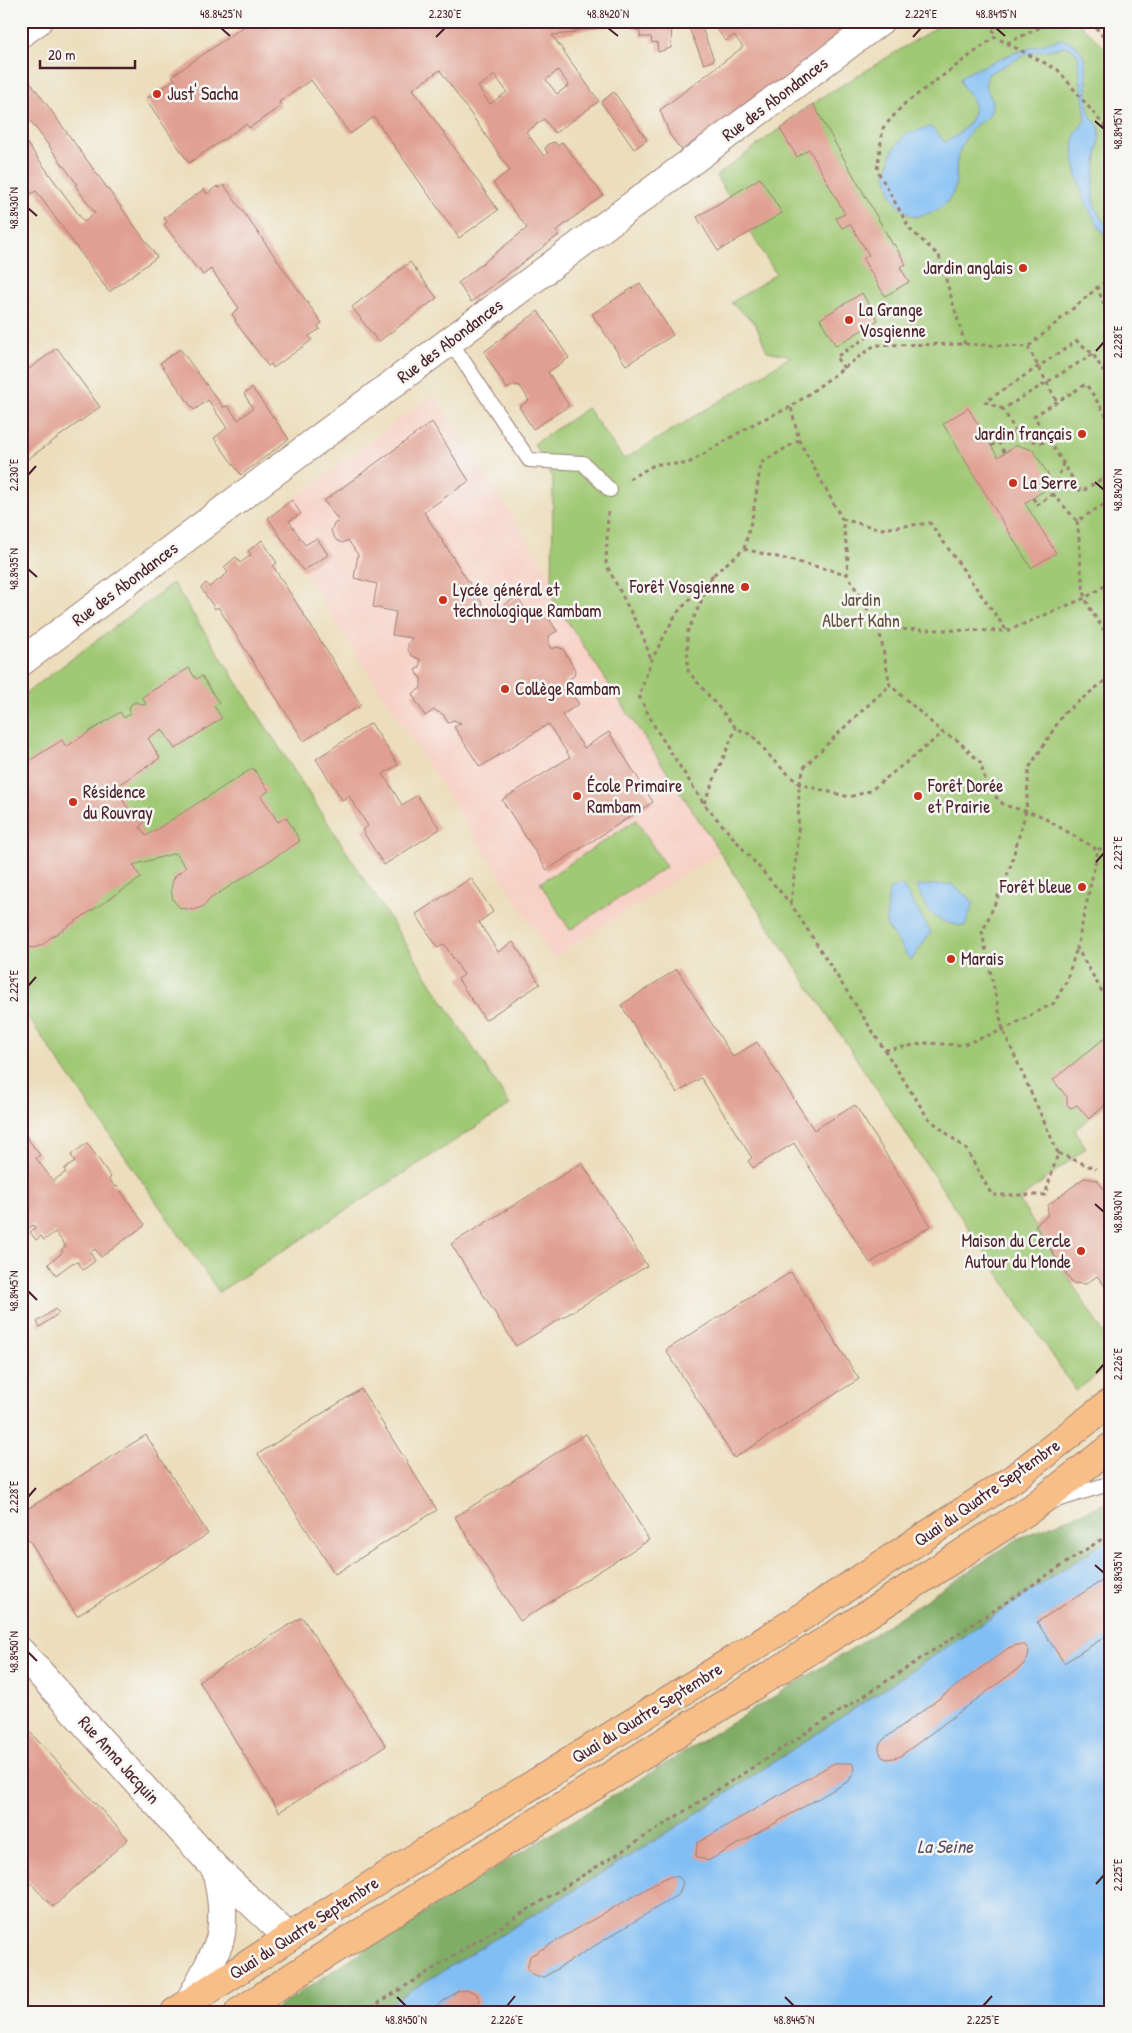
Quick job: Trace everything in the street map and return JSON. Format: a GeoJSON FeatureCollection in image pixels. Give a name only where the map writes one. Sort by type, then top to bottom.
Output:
{"type":"FeatureCollection","features":[{"type":"Feature","properties":{"kind":"main road","name":"Quai du Quatre Septembre"},"geometry":{"type":"LineString","coordinates":[[182,2007],[288,1938],[794,1622],[1014,1478],[1111,1402]]}},
{"type":"Feature","properties":{"kind":"main road","name":"Quai du Quatre Septembre"},"geometry":{"type":"LineString","coordinates":[[239,2012],[324,1956],[1032,1508],[1111,1447]]}},
{"type":"Feature","properties":{"kind":"street"},"geometry":{"type":"LineString","coordinates":[[21,33],[38,21]]}},
{"type":"Feature","properties":{"kind":"street","name":"Rue des Abondances"},"geometry":{"type":"LineString","coordinates":[[21,662],[880,21]]}},
{"type":"Feature","properties":{"kind":"street","name":"Rue Anna Jacquin"},"geometry":{"type":"LineString","coordinates":[[21,1652],[216,1869],[288,1938]]}},
{"type":"Feature","properties":{"kind":"street"},"geometry":{"type":"LineString","coordinates":[[182,2007],[220,1941],[222,1898],[216,1869]]}},
{"type":"Feature","properties":{"kind":"lane"},"geometry":{"type":"LineString","coordinates":[[450,341],[529,460],[583,463],[610,490]]}},
{"type":"Feature","properties":{"kind":"lane"},"geometry":{"type":"LineString","coordinates":[[1032,1508],[1111,1483]]}},
{"type":"Feature","properties":{"kind":"path"},"geometry":{"type":"LineString","coordinates":[[992,21],[995,37]]}},
{"type":"Feature","properties":{"kind":"path"},"geometry":{"type":"LineString","coordinates":[[1006,43],[1054,21]]}},
{"type":"Feature","properties":{"kind":"path"},"geometry":{"type":"LineString","coordinates":[[1092,21],[1111,48]]}},
{"type":"Feature","properties":{"kind":"path"},"geometry":{"type":"LineString","coordinates":[[995,37],[1058,70],[1111,134]]}},
{"type":"Feature","properties":{"kind":"path"},"geometry":{"type":"LineString","coordinates":[[966,344],[939,256],[910,230],[877,170],[883,128],[903,105],[995,37]]}},
{"type":"Feature","properties":{"kind":"path"},"geometry":{"type":"LineString","coordinates":[[651,661],[643,636],[606,564],[610,490],[656,464],[688,464],[757,422],[791,407],[875,345],[966,344],[1028,347],[1097,286],[1111,276]]}},
{"type":"Feature","properties":{"kind":"path"},"geometry":{"type":"LineString","coordinates":[[1097,286],[1111,324]]}},
{"type":"Feature","properties":{"kind":"path"},"geometry":{"type":"LineString","coordinates":[[844,368],[836,357],[875,332],[871,325]]}},
{"type":"Feature","properties":{"kind":"path"},"geometry":{"type":"LineString","coordinates":[[1052,444],[1020,439],[1002,410],[986,402],[1077,341],[1093,354],[1111,384]]}},
{"type":"Feature","properties":{"kind":"path"},"geometry":{"type":"LineString","coordinates":[[1028,347],[1045,383],[1057,402]]}},
{"type":"Feature","properties":{"kind":"path"},"geometry":{"type":"LineString","coordinates":[[1002,410],[1093,354]]}},
{"type":"Feature","properties":{"kind":"path"},"geometry":{"type":"LineString","coordinates":[[1111,423],[1086,384],[1034,416],[1081,492],[1111,473]]}},
{"type":"Feature","properties":{"kind":"path"},"geometry":{"type":"LineString","coordinates":[[791,407],[799,440],[842,519],[848,555],[847,574],[879,629],[890,685],[904,700],[943,733],[956,740],[980,762],[988,789],[1004,806],[1039,815],[1098,850]]}},
{"type":"Feature","properties":{"kind":"path"},"geometry":{"type":"LineString","coordinates":[[991,446],[1016,432]]}},
{"type":"Feature","properties":{"kind":"path"},"geometry":{"type":"LineString","coordinates":[[799,440],[761,463],[753,514],[744,549],[713,575],[676,614],[651,661],[639,696],[656,730],[704,804],[791,904],[928,1118],[966,1149],[992,1195],[1045,1195],[1058,1153],[1003,1030],[982,933],[1009,871],[1026,811],[1030,768],[1064,714],[1111,676]]}},
{"type":"Feature","properties":{"kind":"path"},"geometry":{"type":"LineString","coordinates":[[998,442],[1005,453]]}},
{"type":"Feature","properties":{"kind":"path"},"geometry":{"type":"LineString","coordinates":[[1033,498],[1037,505],[1054,494],[1063,462]]}},
{"type":"Feature","properties":{"kind":"path"},"geometry":{"type":"LineString","coordinates":[[1105,476],[1111,486]]}},
{"type":"Feature","properties":{"kind":"path"},"geometry":{"type":"LineString","coordinates":[[1054,494],[1077,521],[1085,598],[1111,640]]}},
{"type":"Feature","properties":{"kind":"path"},"geometry":{"type":"LineString","coordinates":[[1077,521],[1111,500]]}},
{"type":"Feature","properties":{"kind":"path"},"geometry":{"type":"LineString","coordinates":[[842,519],[880,529],[930,524],[1007,631]]}},
{"type":"Feature","properties":{"kind":"path"},"geometry":{"type":"LineString","coordinates":[[744,549],[847,574]]}},
{"type":"Feature","properties":{"kind":"path"},"geometry":{"type":"LineString","coordinates":[[713,575],[687,633],[688,671],[736,728],[752,735],[775,762],[799,784],[849,797],[870,791],[943,733]]}},
{"type":"Feature","properties":{"kind":"path"},"geometry":{"type":"LineString","coordinates":[[879,629],[1007,631],[1085,598],[1111,582]]}},
{"type":"Feature","properties":{"kind":"path"},"geometry":{"type":"LineString","coordinates":[[791,904],[798,842],[799,784],[805,766],[890,685]]}},
{"type":"Feature","properties":{"kind":"path"},"geometry":{"type":"LineString","coordinates":[[704,804],[736,728]]}},
{"type":"Feature","properties":{"kind":"path"},"geometry":{"type":"LineString","coordinates":[[885,1050],[926,1043],[962,1045],[1003,1030],[1054,1003],[1066,982],[1077,948],[1081,922],[1098,850],[1111,843]]}},
{"type":"Feature","properties":{"kind":"path"},"geometry":{"type":"LineString","coordinates":[[1077,948],[1111,1007]]}},
{"type":"Feature","properties":{"kind":"path"},"geometry":{"type":"LineString","coordinates":[[1058,1153],[1096,1169]]}},
{"type":"Feature","properties":{"kind":"path"},"geometry":{"type":"LineString","coordinates":[[364,2012],[885,1682],[1111,1533]]}},
{"type":"Feature","properties":{"kind":"shaded area"},"geometry":{"type":"Polygon","coordinates":[[[433,394],[726,848],[553,958],[268,518],[433,394]]]}},
{"type":"Feature","properties":{"kind":"green space","name":"Jardin Albert Kahn"},"geometry":{"type":"Polygon","coordinates":[[[947,21],[1067,21],[1080,24],[1111,54],[1111,1100],[1075,1130],[1086,1148],[1019,1200],[1111,1345],[1111,1364],[1076,1391],[552,598],[553,477],[534,444],[587,408],[624,459],[791,356],[767,351],[755,323],[731,303],[776,274],[716,176],[821,98],[947,21]]]}},
{"type":"Feature","properties":{"kind":"green space","name":"Résidence du Rouvray"},"geometry":{"type":"Polygon","coordinates":[[[173,583],[510,1105],[219,1292],[21,1007],[21,697],[173,583]]]}},
{"type":"Feature","properties":{"kind":"green space"},"geometry":{"type":"Polygon","coordinates":[[[636,820],[666,867],[570,930],[540,883],[636,820]]]}},
{"type":"Feature","properties":{"kind":"green space"},"geometry":{"type":"Polygon","coordinates":[[[1111,1501],[1111,1538],[669,1832],[376,2012],[271,2012],[373,1944],[856,1646],[1019,1538],[1111,1501]]]}},
{"type":"Feature","properties":{"kind":"water"},"geometry":{"type":"Polygon","coordinates":[[[1060,39],[1072,43],[1080,49],[1084,58],[1090,114],[1100,127],[1094,177],[1095,206],[1109,231],[1111,241],[1095,220],[1077,177],[1074,162],[1075,135],[1086,119],[1077,53],[1067,46],[1027,54],[988,74],[985,85],[992,108],[986,119],[972,129],[962,146],[957,159],[956,183],[952,195],[941,208],[924,215],[914,217],[900,208],[892,196],[886,175],[893,150],[907,133],[931,127],[945,142],[956,136],[967,125],[974,113],[972,100],[960,80],[963,75],[1011,54],[1060,39]]]}},
{"type":"Feature","properties":{"kind":"water"},"geometry":{"type":"Polygon","coordinates":[[[951,884],[974,902],[965,926],[946,922],[934,915],[924,903],[917,886],[951,884]]]}},
{"type":"Feature","properties":{"kind":"water"},"geometry":{"type":"Polygon","coordinates":[[[902,885],[931,932],[911,961],[886,925],[889,890],[902,885]]]}},
{"type":"Feature","properties":{"kind":"water","name":"La Seine"},"geometry":{"type":"Polygon","coordinates":[[[1111,1538],[1111,2012],[376,2012],[669,1832],[1111,1538]]]}},
{"type":"Feature","properties":{"kind":"building"},"geometry":{"type":"Polygon","coordinates":[[[259,21],[672,21],[671,48],[658,52],[657,42],[652,43],[651,37],[640,37],[640,32],[627,24],[552,35],[599,101],[555,133],[544,119],[526,132],[544,156],[548,153],[545,149],[548,144],[555,142],[558,146],[562,142],[603,195],[556,231],[559,235],[471,302],[458,283],[527,228],[493,183],[510,170],[440,70],[413,89],[498,210],[459,238],[374,117],[350,134],[311,80],[279,102],[281,106],[249,128],[246,124],[189,163],[146,99],[175,80],[172,76],[250,22],[252,26],[259,21]],[[558,70],[546,80],[557,94],[569,85],[558,70]],[[495,75],[478,87],[490,104],[507,92],[495,75]]]}},
{"type":"Feature","properties":{"kind":"building"},"geometry":{"type":"Polygon","coordinates":[[[686,21],[697,22],[699,28],[702,28],[714,60],[704,64],[686,21]]]}},
{"type":"Feature","properties":{"kind":"building"},"geometry":{"type":"Polygon","coordinates":[[[710,21],[861,21],[689,157],[670,135],[660,110],[743,47],[734,35],[726,41],[710,21]]]}},
{"type":"Feature","properties":{"kind":"building"},"geometry":{"type":"Polygon","coordinates":[[[1101,21],[1111,21],[1111,34],[1101,21]]]}},
{"type":"Feature","properties":{"kind":"building"},"geometry":{"type":"Polygon","coordinates":[[[21,69],[157,257],[109,292],[36,191],[21,199],[21,135],[84,222],[95,213],[75,185],[77,184],[21,108],[21,69]]]}},
{"type":"Feature","properties":{"kind":"building"},"geometry":{"type":"Polygon","coordinates":[[[614,92],[647,140],[634,149],[601,102],[614,92]]]}},
{"type":"Feature","properties":{"kind":"building"},"geometry":{"type":"Polygon","coordinates":[[[813,104],[893,245],[906,264],[900,267],[909,282],[885,296],[863,259],[869,255],[850,224],[842,228],[836,218],[845,214],[809,149],[797,157],[780,129],[813,104]]]}},
{"type":"Feature","properties":{"kind":"building"},"geometry":{"type":"Polygon","coordinates":[[[760,178],[782,213],[718,251],[697,217],[760,178]]]}},
{"type":"Feature","properties":{"kind":"building"},"geometry":{"type":"Polygon","coordinates":[[[224,185],[322,323],[318,326],[320,329],[309,336],[312,340],[273,368],[271,364],[268,366],[235,321],[232,314],[239,308],[211,269],[203,275],[164,224],[167,222],[164,218],[204,189],[207,194],[217,186],[219,188],[224,185]]]}},
{"type":"Feature","properties":{"kind":"building"},"geometry":{"type":"Polygon","coordinates":[[[410,262],[437,298],[378,342],[352,307],[410,262]]]}},
{"type":"Feature","properties":{"kind":"building"},"geometry":{"type":"Polygon","coordinates":[[[640,283],[673,335],[626,365],[592,314],[640,283]]]}},
{"type":"Feature","properties":{"kind":"building","name":"La Grange Vosgienne"},"geometry":{"type":"Polygon","coordinates":[[[862,293],[878,320],[836,346],[820,319],[862,293]]]}},
{"type":"Feature","properties":{"kind":"building"},"geometry":{"type":"Polygon","coordinates":[[[538,311],[569,358],[548,372],[569,406],[533,429],[519,407],[529,400],[520,386],[513,385],[507,389],[484,352],[538,311]]]}},
{"type":"Feature","properties":{"kind":"building"},"geometry":{"type":"Polygon","coordinates":[[[57,348],[100,407],[21,464],[21,375],[57,348]]]}},
{"type":"Feature","properties":{"kind":"building"},"geometry":{"type":"Polygon","coordinates":[[[180,349],[223,407],[228,406],[238,420],[253,408],[244,394],[252,388],[289,439],[241,475],[214,438],[227,428],[208,400],[194,410],[160,363],[180,349]]]}},
{"type":"Feature","properties":{"kind":"building","name":"La Serre"},"geometry":{"type":"Polygon","coordinates":[[[968,408],[998,457],[1017,445],[1033,450],[1049,476],[1045,490],[1025,503],[1056,553],[1031,568],[943,424],[968,408]]]}},
{"type":"Feature","properties":{"kind":"building"},"geometry":{"type":"Polygon","coordinates":[[[432,422],[469,481],[424,512],[489,614],[517,597],[526,610],[534,614],[543,609],[557,631],[549,636],[549,646],[552,649],[557,647],[563,649],[575,670],[574,676],[564,682],[579,704],[562,715],[584,748],[609,732],[653,802],[547,870],[502,800],[570,757],[548,724],[480,767],[454,727],[461,723],[453,720],[448,723],[443,714],[434,710],[425,716],[412,694],[421,688],[421,679],[415,670],[420,667],[420,659],[412,656],[408,650],[408,644],[412,638],[392,635],[396,612],[373,607],[377,584],[354,578],[358,555],[348,540],[343,543],[336,540],[331,531],[334,524],[339,521],[324,501],[432,422]]]}},
{"type":"Feature","properties":{"kind":"building"},"geometry":{"type":"Polygon","coordinates":[[[292,500],[301,514],[289,521],[305,545],[317,538],[328,555],[303,571],[268,518],[292,500]]]}},
{"type":"Feature","properties":{"kind":"building"},"geometry":{"type":"Polygon","coordinates":[[[262,540],[277,563],[273,566],[361,705],[304,741],[218,607],[215,609],[201,588],[206,583],[209,587],[228,573],[224,567],[236,557],[240,563],[251,555],[248,551],[262,540]]]}},
{"type":"Feature","properties":{"kind":"building","name":"Résidence du Rouvray"},"geometry":{"type":"Polygon","coordinates":[[[189,668],[196,679],[202,676],[219,703],[214,706],[222,718],[175,749],[162,729],[148,738],[160,758],[115,787],[129,810],[135,808],[142,811],[144,821],[140,827],[146,836],[253,768],[269,791],[261,796],[278,822],[286,817],[300,841],[210,899],[204,906],[194,910],[180,908],[173,900],[171,890],[173,880],[176,875],[186,868],[176,853],[133,865],[141,878],[42,945],[33,948],[21,946],[21,766],[62,740],[66,747],[120,712],[124,718],[130,714],[131,704],[136,702],[146,704],[142,697],[189,668]]]}},
{"type":"Feature","properties":{"kind":"building"},"geometry":{"type":"Polygon","coordinates":[[[371,723],[398,765],[383,774],[402,805],[417,795],[440,829],[384,865],[362,830],[368,826],[349,796],[342,800],[316,759],[371,723]]]}},
{"type":"Feature","properties":{"kind":"building"},"geometry":{"type":"Polygon","coordinates":[[[471,878],[493,912],[479,922],[498,952],[513,942],[540,984],[485,1020],[458,979],[464,975],[444,944],[438,948],[416,914],[471,878]]]}},
{"type":"Feature","properties":{"kind":"building"},"geometry":{"type":"Polygon","coordinates":[[[677,969],[733,1057],[757,1042],[814,1130],[855,1105],[931,1226],[870,1263],[794,1143],[753,1168],[748,1161],[752,1158],[701,1078],[677,1093],[621,1005],[677,969]]]}},
{"type":"Feature","properties":{"kind":"building"},"geometry":{"type":"Polygon","coordinates":[[[1111,1033],[1111,1100],[1089,1119],[1077,1105],[1071,1108],[1067,1105],[1067,1097],[1053,1080],[1111,1033]]]}},
{"type":"Feature","properties":{"kind":"building"},"geometry":{"type":"Polygon","coordinates":[[[21,1130],[40,1155],[36,1158],[53,1181],[66,1172],[64,1169],[75,1162],[71,1155],[87,1143],[111,1177],[109,1179],[115,1187],[117,1186],[145,1225],[101,1257],[95,1249],[90,1252],[95,1261],[83,1270],[78,1262],[72,1263],[56,1275],[48,1264],[63,1252],[61,1250],[66,1246],[55,1232],[44,1240],[41,1236],[36,1240],[30,1232],[35,1228],[33,1225],[21,1234],[21,1130]]]}},
{"type":"Feature","properties":{"kind":"building"},"geometry":{"type":"Polygon","coordinates":[[[582,1163],[647,1266],[516,1346],[451,1244],[582,1163]]]}},
{"type":"Feature","properties":{"kind":"building","name":"Maison du Cercle Autour du Monde"},"geometry":{"type":"Polygon","coordinates":[[[1084,1178],[1097,1180],[1111,1199],[1111,1294],[1097,1276],[1086,1284],[1072,1283],[1035,1225],[1047,1216],[1048,1205],[1084,1178]]]}},
{"type":"Feature","properties":{"kind":"building"},"geometry":{"type":"Polygon","coordinates":[[[791,1272],[859,1379],[734,1458],[666,1350],[791,1272]]]}},
{"type":"Feature","properties":{"kind":"building"},"geometry":{"type":"Polygon","coordinates":[[[55,1309],[59,1313],[40,1327],[37,1322],[55,1309]]]}},
{"type":"Feature","properties":{"kind":"building"},"geometry":{"type":"Polygon","coordinates":[[[361,1389],[437,1510],[335,1574],[258,1454],[361,1389]]]}},
{"type":"Feature","properties":{"kind":"building"},"geometry":{"type":"Polygon","coordinates":[[[586,1434],[649,1540],[520,1621],[455,1517],[586,1434]]]}},
{"type":"Feature","properties":{"kind":"building"},"geometry":{"type":"Polygon","coordinates":[[[146,1435],[208,1534],[77,1616],[21,1527],[21,1513],[146,1435]]]}},
{"type":"Feature","properties":{"kind":"building"},"geometry":{"type":"Polygon","coordinates":[[[1111,1575],[1111,1633],[1064,1663],[1037,1622],[1111,1575]]]}},
{"type":"Feature","properties":{"kind":"building"},"geometry":{"type":"Polygon","coordinates":[[[302,1617],[386,1746],[279,1812],[199,1681],[302,1617]]]}},
{"type":"Feature","properties":{"kind":"building"},"geometry":{"type":"Polygon","coordinates":[[[1016,1645],[1025,1645],[1029,1650],[1028,1658],[1023,1665],[899,1757],[887,1759],[882,1757],[879,1745],[884,1739],[1008,1648],[1016,1645]]]}},
{"type":"Feature","properties":{"kind":"building"},"geometry":{"type":"Polygon","coordinates":[[[29,1731],[128,1839],[53,1907],[21,1873],[21,1738],[29,1731]]]}},
{"type":"Feature","properties":{"kind":"building"},"geometry":{"type":"Polygon","coordinates":[[[834,1763],[852,1763],[855,1769],[849,1781],[708,1861],[696,1856],[697,1843],[834,1763]]]}},
{"type":"Feature","properties":{"kind":"building"},"geometry":{"type":"Polygon","coordinates":[[[679,1877],[683,1882],[679,1894],[544,1977],[537,1977],[527,1970],[530,1956],[665,1878],[679,1877]]]}},
{"type":"Feature","properties":{"kind":"building"},"geometry":{"type":"Polygon","coordinates":[[[468,1990],[476,1993],[480,2000],[476,2012],[427,2012],[458,1991],[468,1990]]]}},
{"type":"Feature","properties":{"kind":"place","name":"Just' Sacha"},"geometry":{"type":"Point","coordinates":[157,94]}},
{"type":"Feature","properties":{"kind":"place","name":"Jardin anglais"},"geometry":{"type":"Point","coordinates":[1023,268]}},
{"type":"Feature","properties":{"kind":"place","name":"La Grange Vosgienne"},"geometry":{"type":"Point","coordinates":[849,320]}},
{"type":"Feature","properties":{"kind":"place","name":"Jardin français"},"geometry":{"type":"Point","coordinates":[1082,434]}},
{"type":"Feature","properties":{"kind":"place","name":"La Serre"},"geometry":{"type":"Point","coordinates":[1013,483]}},
{"type":"Feature","properties":{"kind":"place","name":"Forêt Vosgienne"},"geometry":{"type":"Point","coordinates":[745,587]}},
{"type":"Feature","properties":{"kind":"place","name":"Lycée général et technologique Rambam"},"geometry":{"type":"Point","coordinates":[443,600]}},
{"type":"Feature","properties":{"kind":"place","name":"Collège Rambam"},"geometry":{"type":"Point","coordinates":[505,689]}},
{"type":"Feature","properties":{"kind":"place","name":"École Primaire Rambam"},"geometry":{"type":"Point","coordinates":[577,796]}},
{"type":"Feature","properties":{"kind":"place","name":"Forêt Dorée et Prairie"},"geometry":{"type":"Point","coordinates":[918,796]}},
{"type":"Feature","properties":{"kind":"place","name":"Résidence du Rouvray"},"geometry":{"type":"Point","coordinates":[73,802]}},
{"type":"Feature","properties":{"kind":"place","name":"Forêt bleue"},"geometry":{"type":"Point","coordinates":[1082,887]}},
{"type":"Feature","properties":{"kind":"place","name":"Marais"},"geometry":{"type":"Point","coordinates":[951,959]}},
{"type":"Feature","properties":{"kind":"place","name":"Maison du Cercle Autour du Monde"},"geometry":{"type":"Point","coordinates":[1081,1251]}}]}
